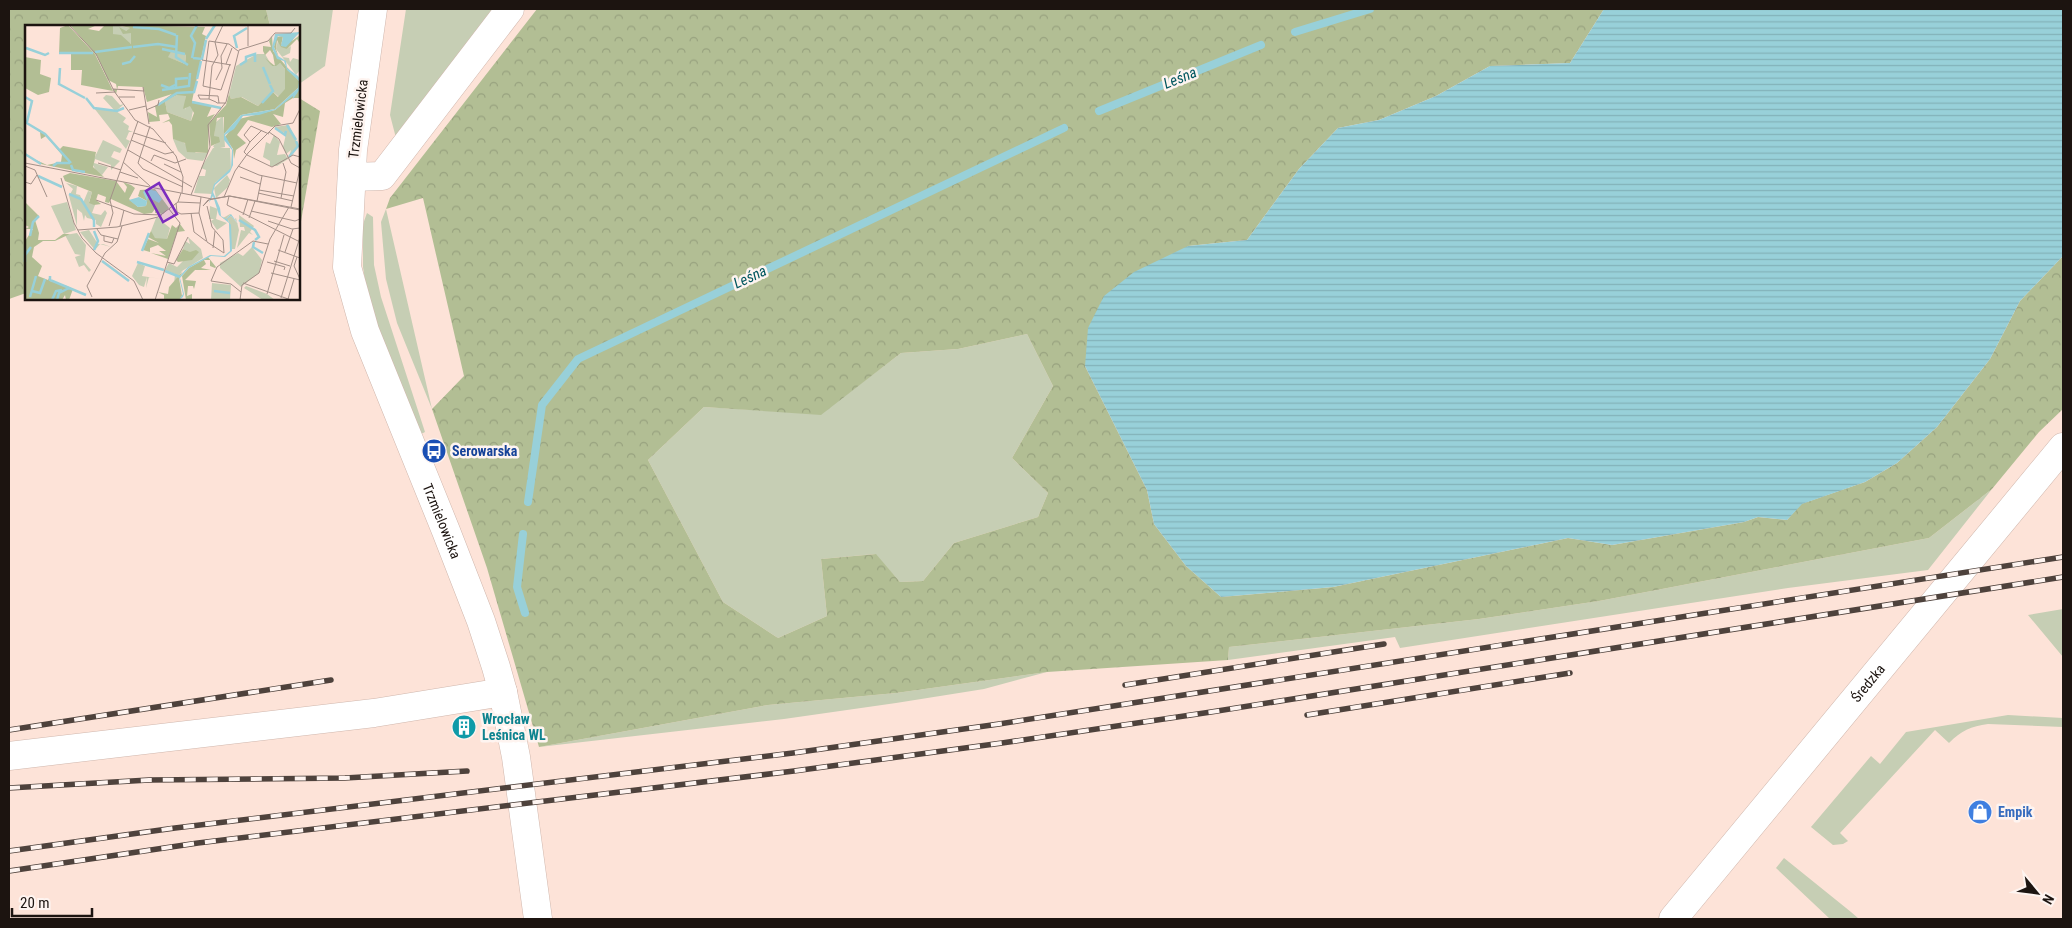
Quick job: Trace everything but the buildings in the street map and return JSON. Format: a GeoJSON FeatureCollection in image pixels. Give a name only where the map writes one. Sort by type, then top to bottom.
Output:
{"type":"FeatureCollection","features":[{"type":"Feature","properties":{"kind":"street","name":"Trzmielowicka"},"geometry":{"type":"LineString","coordinates":[[373,9],[353,150],[347,267],[362,323],[481,621],[503,692],[524,812],[538,919]]}},
{"type":"Feature","properties":{"kind":"street"},"geometry":{"type":"LineString","coordinates":[[352,177],[382,176],[510,9]]}},
{"type":"Feature","properties":{"kind":"street","name":"Średzka"},"geometry":{"type":"LineString","coordinates":[[1673,919],[2063,447]]}},
{"type":"Feature","properties":{"kind":"street"},"geometry":{"type":"LineString","coordinates":[[9,756],[374,713],[503,692]]}},
{"type":"Feature","properties":{"kind":"green space"},"geometry":{"type":"Polygon","coordinates":[[[9,9],[266,9],[270,25],[25,25],[25,293],[9,299],[9,9]]]}},
{"type":"Feature","properties":{"kind":"green space"},"geometry":{"type":"Polygon","coordinates":[[[266,9],[333,9],[325,66],[300,83],[300,25],[270,25],[266,9]]]}},
{"type":"Feature","properties":{"kind":"green space"},"geometry":{"type":"Polygon","coordinates":[[[406,9],[496,9],[396,138],[390,115],[406,9]]]}},
{"type":"Feature","properties":{"kind":"green space"},"geometry":{"type":"Polygon","coordinates":[[[537,9],[1604,9],[1570,63],[1490,66],[1436,96],[1379,120],[1338,128],[1299,169],[1247,240],[1188,246],[1085,366],[1147,490],[1154,524],[1186,566],[1221,597],[1333,587],[1568,538],[1612,545],[1744,522],[1758,517],[1787,520],[1801,504],[1865,482],[1897,463],[1937,427],[1990,359],[2020,301],[2063,256],[2063,409],[2039,432],[1992,489],[1929,538],[1599,601],[1479,619],[1229,647],[1228,660],[1047,672],[896,693],[768,705],[539,747],[487,568],[432,409],[464,376],[423,198],[386,209],[390,198],[537,9]],[[1027,334],[958,349],[901,353],[821,415],[704,407],[648,460],[723,602],[778,638],[827,616],[821,559],[876,554],[900,582],[923,581],[954,543],[1038,517],[1048,493],[1012,458],[1053,386],[1027,334]]]}},
{"type":"Feature","properties":{"kind":"green space"},"geometry":{"type":"Polygon","coordinates":[[[300,99],[320,111],[300,227],[300,99]]]}},
{"type":"Feature","properties":{"kind":"green space"},"geometry":{"type":"Polygon","coordinates":[[[386,209],[432,409],[397,323],[386,279],[381,222],[386,209]]]}},
{"type":"Feature","properties":{"kind":"green space"},"geometry":{"type":"Polygon","coordinates":[[[367,213],[373,217],[374,265],[381,297],[425,432],[419,435],[368,301],[363,267],[363,224],[367,213]]]}},
{"type":"Feature","properties":{"kind":"green space"},"geometry":{"type":"Polygon","coordinates":[[[1027,334],[1053,386],[1012,458],[1048,493],[1038,517],[954,543],[923,581],[900,582],[875,554],[821,559],[827,616],[778,638],[723,602],[648,460],[704,407],[821,414],[901,353],[958,349],[1027,334]]]}},
{"type":"Feature","properties":{"kind":"green space"},"geometry":{"type":"Polygon","coordinates":[[[1992,489],[1928,570],[1788,588],[1400,648],[1395,637],[1228,660],[1229,647],[1479,619],[1599,601],[1929,538],[1992,489]]]}},
{"type":"Feature","properties":{"kind":"green space"},"geometry":{"type":"Polygon","coordinates":[[[2063,609],[2063,657],[2028,615],[2063,609]]]}},
{"type":"Feature","properties":{"kind":"green space"},"geometry":{"type":"Polygon","coordinates":[[[1047,672],[984,689],[896,703],[784,719],[539,747],[768,705],[896,693],[1047,672]]]}},
{"type":"Feature","properties":{"kind":"green space"},"geometry":{"type":"Polygon","coordinates":[[[2008,715],[2063,718],[2063,727],[1988,724],[1967,730],[1949,743],[1935,730],[1840,833],[1848,841],[1843,844],[1833,845],[1811,827],[1871,756],[1880,764],[1906,732],[2008,715]]]}},
{"type":"Feature","properties":{"kind":"green space"},"geometry":{"type":"Polygon","coordinates":[[[1784,858],[1859,919],[1830,919],[1776,868],[1784,858]]]}},
{"type":"Feature","properties":{"kind":"water"},"geometry":{"type":"Polygon","coordinates":[[[1604,9],[2063,9],[2063,256],[2020,301],[1990,359],[1937,427],[1897,463],[1865,482],[1802,504],[1787,520],[1758,517],[1744,522],[1612,545],[1568,538],[1333,587],[1221,597],[1186,566],[1154,524],[1147,490],[1085,366],[1088,328],[1104,296],[1134,272],[1188,246],[1247,240],[1299,169],[1338,128],[1379,120],[1436,96],[1490,66],[1570,63],[1604,9]]]}},
{"type":"Feature","properties":{"kind":"waterway","name":"Leśna"},"geometry":{"type":"LineString","coordinates":[[1295,32],[1370,9]]}},
{"type":"Feature","properties":{"kind":"waterway","name":"Leśna"},"geometry":{"type":"LineString","coordinates":[[1099,111],[1261,45]]}},
{"type":"Feature","properties":{"kind":"waterway","name":"Leśna"},"geometry":{"type":"LineString","coordinates":[[528,502],[542,405],[578,359],[1064,128]]}},
{"type":"Feature","properties":{"kind":"waterway","name":"Leśna"},"geometry":{"type":"LineString","coordinates":[[523,534],[517,587],[525,613]]}},
{"type":"Feature","properties":{"kind":"railway"},"geometry":{"type":"LineString","coordinates":[[9,851],[175,828],[793,753],[999,724],[2063,557]]}},
{"type":"Feature","properties":{"kind":"railway"},"geometry":{"type":"LineString","coordinates":[[9,871],[198,843],[794,771],[1002,743],[1211,712],[2063,577]]}},
{"type":"Feature","properties":{"kind":"railway"},"geometry":{"type":"LineString","coordinates":[[1125,685],[1384,644]]}},
{"type":"Feature","properties":{"kind":"railway"},"geometry":{"type":"LineString","coordinates":[[1307,715],[1570,673]]}},
{"type":"Feature","properties":{"kind":"railway"},"geometry":{"type":"LineString","coordinates":[[9,730],[331,680]]}},
{"type":"Feature","properties":{"kind":"railway"},"geometry":{"type":"LineString","coordinates":[[9,788],[149,780],[345,778],[467,771]]}},
{"type":"Feature","properties":{"kind":"place","name":"Serowarska"},"geometry":{"type":"Point","coordinates":[434,451]}},
{"type":"Feature","properties":{"kind":"place","name":"Wrocław Leśnica WL"},"geometry":{"type":"Point","coordinates":[464,727]}},
{"type":"Feature","properties":{"kind":"place","name":"Empik"},"geometry":{"type":"Point","coordinates":[1980,812]}}]}
